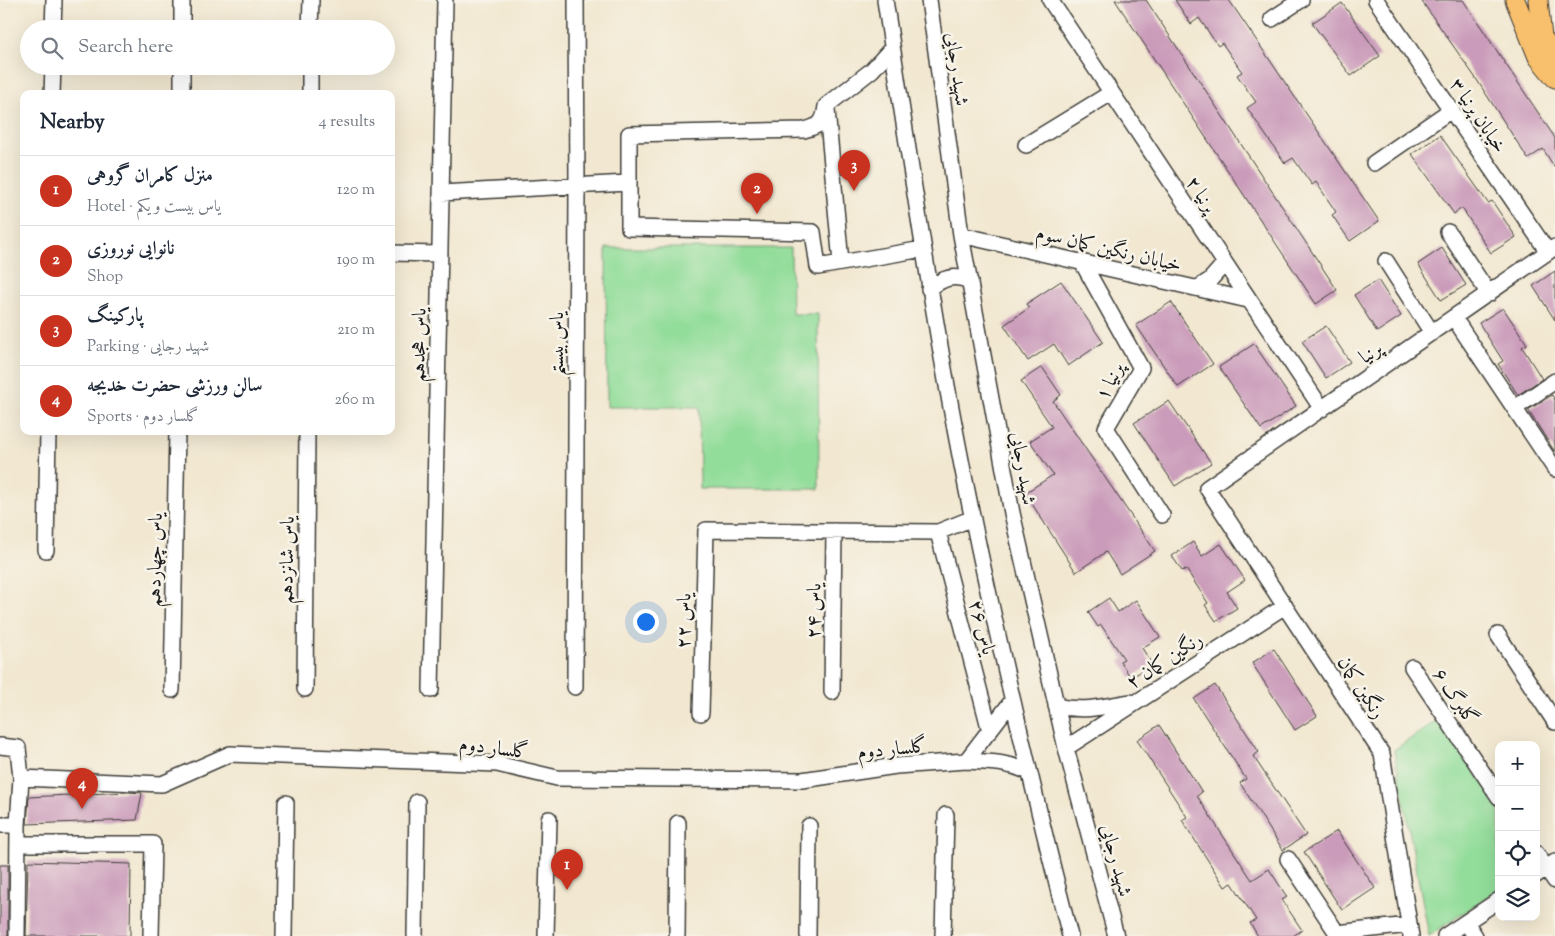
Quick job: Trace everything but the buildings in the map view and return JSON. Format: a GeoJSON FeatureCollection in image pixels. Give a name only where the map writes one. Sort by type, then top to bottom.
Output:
{"type":"FeatureCollection","features":[{"type":"Feature","properties":{"kind":"main road"},"geometry":{"type":"LineString","coordinates":[[1515,0],[1538,57],[1555,78]]}},
{"type":"Feature","properties":{"kind":"main road"},"geometry":{"type":"LineString","coordinates":[[1538,0],[1542,37],[1555,57]]}},
{"type":"Feature","properties":{"kind":"street"},"geometry":{"type":"LineString","coordinates":[[53,20],[54,0]]}},
{"type":"Feature","properties":{"kind":"street"},"geometry":{"type":"LineString","coordinates":[[182,0],[182,20]]}},
{"type":"Feature","properties":{"kind":"street"},"geometry":{"type":"LineString","coordinates":[[310,20],[311,0]]}},
{"type":"Feature","properties":{"kind":"street","name":"یاس هجدهم"},"geometry":{"type":"LineString","coordinates":[[431,690],[445,0]]}},
{"type":"Feature","properties":{"kind":"street","name":"یاس بیستم"},"geometry":{"type":"LineString","coordinates":[[575,687],[576,0]]}},
{"type":"Feature","properties":{"kind":"street"},"geometry":{"type":"LineString","coordinates":[[885,0],[923,249],[973,518],[1012,701],[1070,936]]}},
{"type":"Feature","properties":{"kind":"street","name":"شهید رجایی"},"geometry":{"type":"LineString","coordinates":[[929,0],[961,235],[1012,512],[1066,748],[1116,936]]}},
{"type":"Feature","properties":{"kind":"street","name":"پرنیا ۲"},"geometry":{"type":"LineString","coordinates":[[1050,0],[1322,409]]}},
{"type":"Feature","properties":{"kind":"street"},"geometry":{"type":"LineString","coordinates":[[1272,18],[1301,0]]}},
{"type":"Feature","properties":{"kind":"street","name":"خیابان پرنیا ۳"},"geometry":{"type":"LineString","coordinates":[[1376,0],[1451,110],[1551,250]]}},
{"type":"Feature","properties":{"kind":"street"},"geometry":{"type":"LineString","coordinates":[[892,48],[872,70],[826,106],[825,117],[817,127],[804,130],[629,134],[629,228],[813,232],[818,267],[923,249]]}},
{"type":"Feature","properties":{"kind":"street"},"geometry":{"type":"LineString","coordinates":[[52,90],[53,75]]}},
{"type":"Feature","properties":{"kind":"street"},"geometry":{"type":"LineString","coordinates":[[182,75],[182,90]]}},
{"type":"Feature","properties":{"kind":"street"},"geometry":{"type":"LineString","coordinates":[[310,75],[310,90]]}},
{"type":"Feature","properties":{"kind":"street"},"geometry":{"type":"LineString","coordinates":[[1026,145],[1111,93]]}},
{"type":"Feature","properties":{"kind":"street"},"geometry":{"type":"LineString","coordinates":[[826,106],[840,263]]}},
{"type":"Feature","properties":{"kind":"street"},"geometry":{"type":"LineString","coordinates":[[1374,163],[1451,110]]}},
{"type":"Feature","properties":{"kind":"street"},"geometry":{"type":"LineString","coordinates":[[441,192],[628,183]]}},
{"type":"Feature","properties":{"kind":"street"},"geometry":{"type":"LineString","coordinates":[[1448,232],[1489,294]]}},
{"type":"Feature","properties":{"kind":"street","name":"خیابان رنگین کمان سوم"},"geometry":{"type":"LineString","coordinates":[[961,235],[1248,300]]}},
{"type":"Feature","properties":{"kind":"street","name":"پرنیا"},"geometry":{"type":"LineString","coordinates":[[1206,488],[1551,250]]}},
{"type":"Feature","properties":{"kind":"street"},"geometry":{"type":"LineString","coordinates":[[395,253],[440,254]]}},
{"type":"Feature","properties":{"kind":"street"},"geometry":{"type":"LineString","coordinates":[[1386,261],[1432,333]]}},
{"type":"Feature","properties":{"kind":"street","name":"پرنیا ۱"},"geometry":{"type":"LineString","coordinates":[[1082,262],[1141,368],[1106,428],[1162,515]]}},
{"type":"Feature","properties":{"kind":"street"},"geometry":{"type":"LineString","coordinates":[[1198,288],[1210,280],[1224,264]]}},
{"type":"Feature","properties":{"kind":"street"},"geometry":{"type":"LineString","coordinates":[[930,289],[949,277],[962,277],[970,281]]}},
{"type":"Feature","properties":{"kind":"street"},"geometry":{"type":"LineString","coordinates":[[1454,318],[1555,469]]}},
{"type":"Feature","properties":{"kind":"street"},"geometry":{"type":"LineString","coordinates":[[1515,408],[1555,382]]}},
{"type":"Feature","properties":{"kind":"street"},"geometry":{"type":"LineString","coordinates":[[46,550],[48,435]]}},
{"type":"Feature","properties":{"kind":"street","name":"یاس چهاردهم"},"geometry":{"type":"LineString","coordinates":[[172,690],[176,435]]}},
{"type":"Feature","properties":{"kind":"street","name":"یاس شانزدهم"},"geometry":{"type":"LineString","coordinates":[[304,689],[307,435]]}},
{"type":"Feature","properties":{"kind":"street","name":"رنگین کمان"},"geometry":{"type":"LineString","coordinates":[[1206,488],[1382,754],[1410,931]]}},
{"type":"Feature","properties":{"kind":"street"},"geometry":{"type":"LineString","coordinates":[[834,531],[938,532],[973,518]]}},
{"type":"Feature","properties":{"kind":"street","name":"یاس ۲۲"},"geometry":{"type":"LineString","coordinates":[[702,712],[706,530],[834,531]]}},
{"type":"Feature","properties":{"kind":"street","name":"یاس ۲۴"},"geometry":{"type":"LineString","coordinates":[[832,692],[834,531]]}},
{"type":"Feature","properties":{"kind":"street","name":"یاس ۲۶"},"geometry":{"type":"LineString","coordinates":[[938,532],[990,731]]}},
{"type":"Feature","properties":{"kind":"street","name":"رنگین کمان ۲"},"geometry":{"type":"LineString","coordinates":[[1066,748],[1284,606]]}},
{"type":"Feature","properties":{"kind":"street"},"geometry":{"type":"LineString","coordinates":[[1498,635],[1555,722]]}},
{"type":"Feature","properties":{"kind":"street","name":"گلبرگ ۶"},"geometry":{"type":"LineString","coordinates":[[1412,667],[1495,791]]}},
{"type":"Feature","properties":{"kind":"street"},"geometry":{"type":"LineString","coordinates":[[1056,706],[1074,710],[1093,709],[1139,700]]}},
{"type":"Feature","properties":{"kind":"street"},"geometry":{"type":"LineString","coordinates":[[966,761],[1012,701]]}},
{"type":"Feature","properties":{"kind":"street"},"geometry":{"type":"LineString","coordinates":[[0,746],[18,748],[21,778],[18,825],[18,936]]}},
{"type":"Feature","properties":{"kind":"street","name":"گلسار دوم"},"geometry":{"type":"LineString","coordinates":[[21,778],[162,784],[230,754],[497,764],[557,778],[802,780],[896,766],[966,761],[1014,765],[1029,772]]}},
{"type":"Feature","properties":{"kind":"street"},"geometry":{"type":"LineString","coordinates":[[415,936],[417,802]]}},
{"type":"Feature","properties":{"kind":"street"},"geometry":{"type":"LineString","coordinates":[[284,936],[286,803]]}},
{"type":"Feature","properties":{"kind":"street"},"geometry":{"type":"LineString","coordinates":[[944,936],[946,815]]}},
{"type":"Feature","properties":{"kind":"street"},"geometry":{"type":"LineString","coordinates":[[546,936],[549,820]]}},
{"type":"Feature","properties":{"kind":"street"},"geometry":{"type":"LineString","coordinates":[[677,936],[678,823]]}},
{"type":"Feature","properties":{"kind":"street"},"geometry":{"type":"LineString","coordinates":[[0,825],[18,825]]}},
{"type":"Feature","properties":{"kind":"street"},"geometry":{"type":"LineString","coordinates":[[808,936],[809,826]]}},
{"type":"Feature","properties":{"kind":"street"},"geometry":{"type":"LineString","coordinates":[[18,844],[153,844],[151,936]]}},
{"type":"Feature","properties":{"kind":"street"},"geometry":{"type":"LineString","coordinates":[[1288,858],[1334,934],[1410,931]]}},
{"type":"Feature","properties":{"kind":"street"},"geometry":{"type":"LineString","coordinates":[[1546,868],[1555,882]]}},
{"type":"Feature","properties":{"kind":"street"},"geometry":{"type":"LineString","coordinates":[[1445,936],[1495,903]]}},
{"type":"Feature","properties":{"kind":"street"},"geometry":{"type":"LineString","coordinates":[[1466,922],[1475,936]]}},
{"type":"Feature","properties":{"kind":"green space"},"geometry":{"type":"Polygon","coordinates":[[[606,248],[791,248],[792,314],[818,314],[819,489],[700,489],[699,407],[607,407],[606,248]]]}},
{"type":"Feature","properties":{"kind":"green space"},"geometry":{"type":"Polygon","coordinates":[[[1439,719],[1495,801],[1495,892],[1429,936],[1394,750],[1439,719]]]}},
{"type":"Feature","properties":{"kind":"place","name":"پارکینگ"},"geometry":{"type":"Point","coordinates":[854,191]}},
{"type":"Feature","properties":{"kind":"place","name":"نانوایی نوروزی"},"geometry":{"type":"Point","coordinates":[757,214]}},
{"type":"Feature","properties":{"kind":"place","name":"سالن ورزشی حضرت خدیجه"},"geometry":{"type":"Point","coordinates":[82,809]}},
{"type":"Feature","properties":{"kind":"place","name":"منزل کامران گروهی"},"geometry":{"type":"Point","coordinates":[567,890]}}]}
